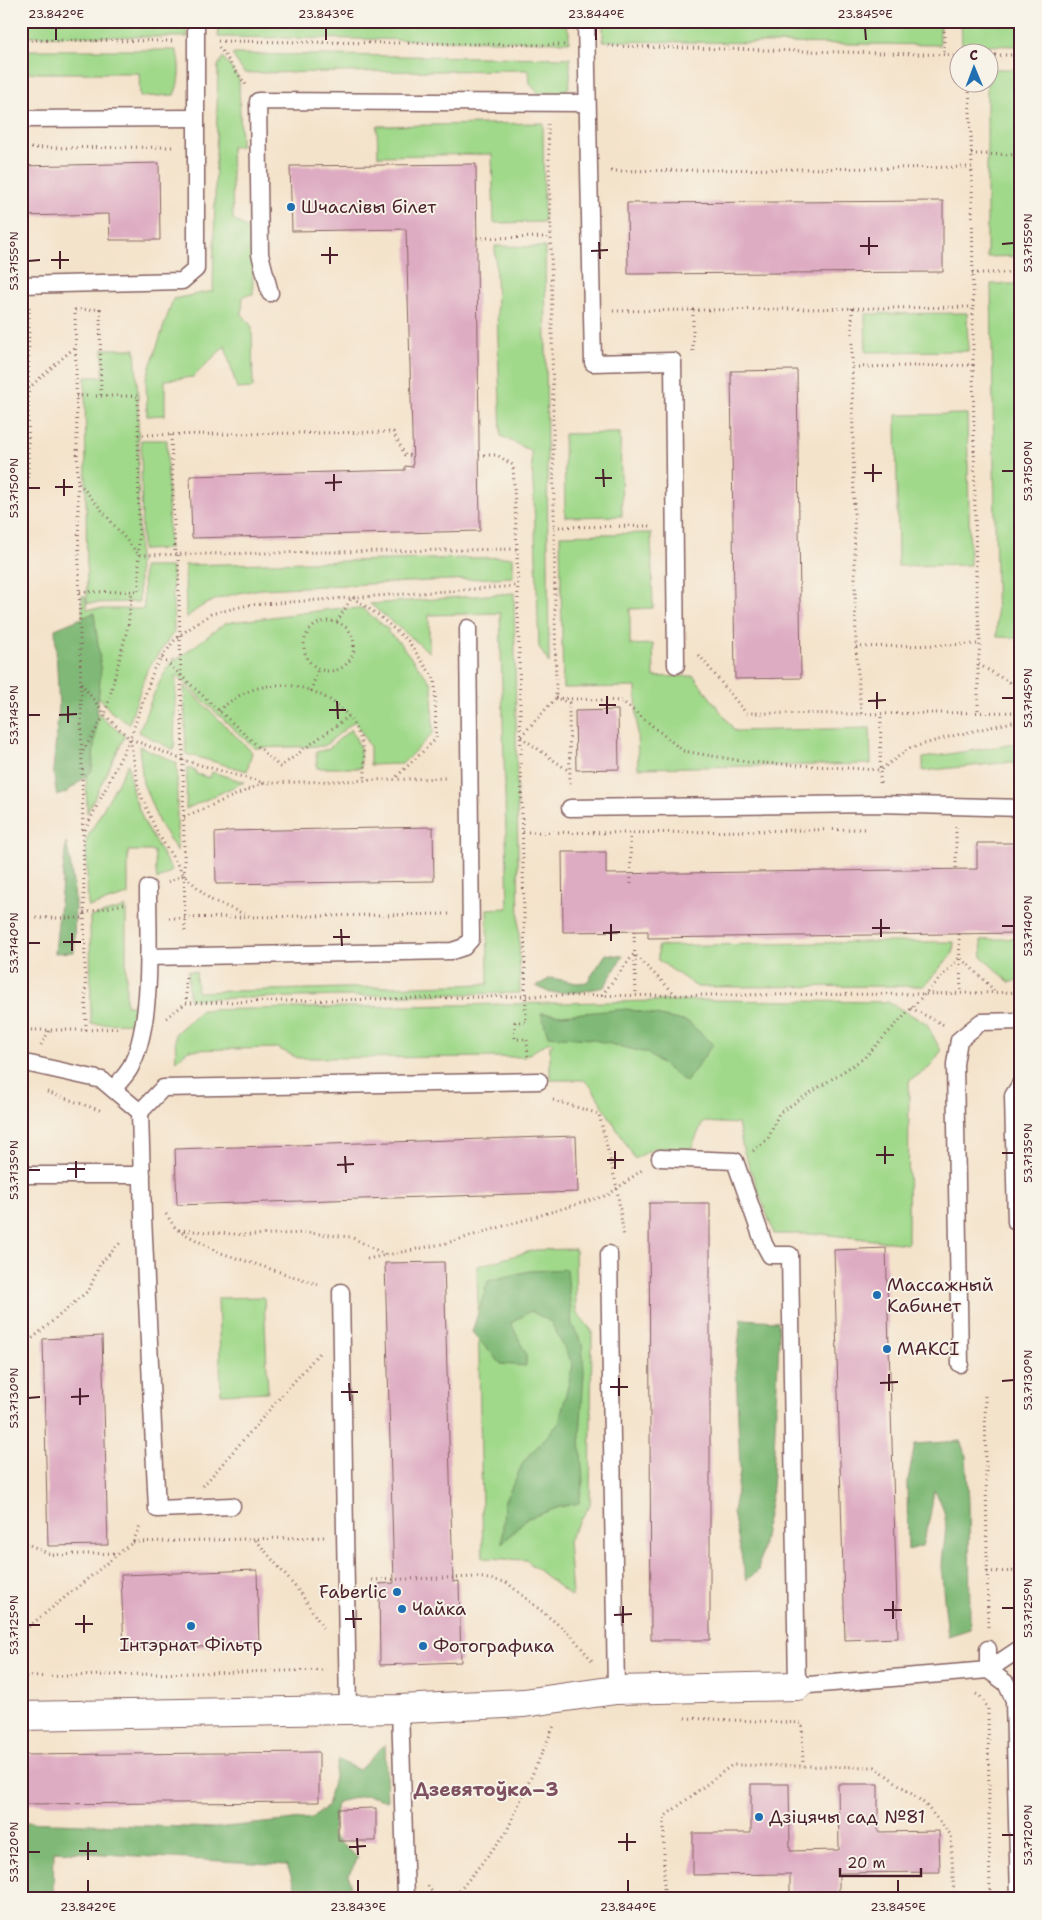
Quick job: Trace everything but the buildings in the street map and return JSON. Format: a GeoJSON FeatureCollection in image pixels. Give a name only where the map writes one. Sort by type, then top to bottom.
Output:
{"type":"FeatureCollection","features":[{"type":"Feature","properties":{"kind":"street"},"geometry":{"type":"LineString","coordinates":[[21,1716],[400,1709],[524,1703],[616,1690],[797,1686]]}},
{"type":"Feature","properties":{"kind":"lane"},"geometry":{"type":"LineString","coordinates":[[25,285],[182,281],[196,268],[196,21]]}},
{"type":"Feature","properties":{"kind":"lane"},"geometry":{"type":"LineString","coordinates":[[586,21],[593,362],[673,361],[676,665]]}},
{"type":"Feature","properties":{"kind":"lane"},"geometry":{"type":"LineString","coordinates":[[270,293],[260,254],[258,101],[587,102]]}},
{"type":"Feature","properties":{"kind":"lane"},"geometry":{"type":"LineString","coordinates":[[21,118],[195,118]]}},
{"type":"Feature","properties":{"kind":"lane"},"geometry":{"type":"LineString","coordinates":[[148,956],[452,951],[464,947],[471,939],[468,628]]}},
{"type":"Feature","properties":{"kind":"lane"},"geometry":{"type":"LineString","coordinates":[[570,808],[880,804],[1021,808]]}},
{"type":"Feature","properties":{"kind":"lane"},"geometry":{"type":"LineString","coordinates":[[113,1089],[130,1069],[142,1037],[148,956],[148,888]]}},
{"type":"Feature","properties":{"kind":"lane"},"geometry":{"type":"LineString","coordinates":[[960,1364],[955,1064],[959,1040],[981,1022],[1021,1021]]}},
{"type":"Feature","properties":{"kind":"lane"},"geometry":{"type":"LineString","coordinates":[[21,1064],[30,1064],[102,1080],[141,1118]]}},
{"type":"Feature","properties":{"kind":"lane"},"geometry":{"type":"LineString","coordinates":[[232,1506],[156,1509],[143,1217],[141,1118],[163,1088],[539,1081]]}},
{"type":"Feature","properties":{"kind":"lane"},"geometry":{"type":"LineString","coordinates":[[1016,1222],[1013,1096],[1021,1083]]}},
{"type":"Feature","properties":{"kind":"lane"},"geometry":{"type":"LineString","coordinates":[[660,1158],[735,1161],[764,1244],[770,1255],[790,1255],[797,1686],[988,1670],[1021,1648]]}},
{"type":"Feature","properties":{"kind":"lane"},"geometry":{"type":"LineString","coordinates":[[21,1175],[142,1175]]}},
{"type":"Feature","properties":{"kind":"lane"},"geometry":{"type":"LineString","coordinates":[[609,1254],[616,1690]]}},
{"type":"Feature","properties":{"kind":"lane"},"geometry":{"type":"LineString","coordinates":[[341,1292],[348,1710]]}},
{"type":"Feature","properties":{"kind":"lane"},"geometry":{"type":"LineString","coordinates":[[988,1649],[988,1670]]}},
{"type":"Feature","properties":{"kind":"lane"},"geometry":{"type":"LineString","coordinates":[[988,1670],[1006,1683],[1014,1700],[1019,1899]]}},
{"type":"Feature","properties":{"kind":"lane"},"geometry":{"type":"LineString","coordinates":[[400,1709],[406,1899]]}},
{"type":"Feature","properties":{"kind":"path"},"geometry":{"type":"LineString","coordinates":[[944,21],[944,54]]}},
{"type":"Feature","properties":{"kind":"path"},"geometry":{"type":"LineString","coordinates":[[21,40],[196,41]]}},
{"type":"Feature","properties":{"kind":"path"},"geometry":{"type":"LineString","coordinates":[[258,101],[214,41],[587,45],[950,54]]}},
{"type":"Feature","properties":{"kind":"path"},"geometry":{"type":"LineString","coordinates":[[1000,55],[1021,55]]}},
{"type":"Feature","properties":{"kind":"path"},"geometry":{"type":"LineString","coordinates":[[969,92],[972,167],[976,581],[980,644],[978,712]]}},
{"type":"Feature","properties":{"kind":"path"},"geometry":{"type":"LineString","coordinates":[[521,737],[556,698],[548,125],[540,101]]}},
{"type":"Feature","properties":{"kind":"path"},"geometry":{"type":"LineString","coordinates":[[21,148],[183,147]]}},
{"type":"Feature","properties":{"kind":"path"},"geometry":{"type":"LineString","coordinates":[[971,154],[1021,155]]}},
{"type":"Feature","properties":{"kind":"path"},"geometry":{"type":"LineString","coordinates":[[608,171],[972,167]]}},
{"type":"Feature","properties":{"kind":"path"},"geometry":{"type":"LineString","coordinates":[[477,238],[551,237]]}},
{"type":"Feature","properties":{"kind":"path"},"geometry":{"type":"LineString","coordinates":[[972,273],[1021,273]]}},
{"type":"Feature","properties":{"kind":"path"},"geometry":{"type":"LineString","coordinates":[[99,284],[101,396]]}},
{"type":"Feature","properties":{"kind":"path"},"geometry":{"type":"LineString","coordinates":[[25,285],[28,483]]}},
{"type":"Feature","properties":{"kind":"path"},"geometry":{"type":"LineString","coordinates":[[610,302],[610,311],[973,307]]}},
{"type":"Feature","properties":{"kind":"path"},"geometry":{"type":"LineString","coordinates":[[852,308],[856,647],[860,714]]}},
{"type":"Feature","properties":{"kind":"path"},"geometry":{"type":"LineString","coordinates":[[86,1030],[75,310],[100,309]]}},
{"type":"Feature","properties":{"kind":"path"},"geometry":{"type":"LineString","coordinates":[[21,395],[76,346]]}},
{"type":"Feature","properties":{"kind":"path"},"geometry":{"type":"LineString","coordinates":[[852,367],[973,366]]}},
{"type":"Feature","properties":{"kind":"path"},"geometry":{"type":"LineString","coordinates":[[76,396],[138,396],[139,591],[80,592]]}},
{"type":"Feature","properties":{"kind":"path"},"geometry":{"type":"LineString","coordinates":[[138,435],[393,432],[405,456],[413,456]]}},
{"type":"Feature","properties":{"kind":"path"},"geometry":{"type":"LineString","coordinates":[[171,435],[180,635],[186,1003]]}},
{"type":"Feature","properties":{"kind":"path"},"geometry":{"type":"LineString","coordinates":[[479,455],[497,455],[513,465],[518,586],[526,996],[526,1022],[515,1022],[516,1039],[527,1039],[527,1052]]}},
{"type":"Feature","properties":{"kind":"path"},"geometry":{"type":"LineString","coordinates":[[21,458],[28,461]]}},
{"type":"Feature","properties":{"kind":"path"},"geometry":{"type":"LineString","coordinates":[[78,482],[139,555]]}},
{"type":"Feature","properties":{"kind":"path"},"geometry":{"type":"LineString","coordinates":[[554,527],[675,525]]}},
{"type":"Feature","properties":{"kind":"path"},"geometry":{"type":"LineString","coordinates":[[139,555],[517,550]]}},
{"type":"Feature","properties":{"kind":"path"},"geometry":{"type":"LineString","coordinates":[[83,834],[130,739],[154,669],[180,635],[210,614],[248,605],[518,586]]}},
{"type":"Feature","properties":{"kind":"path"},"geometry":{"type":"LineString","coordinates":[[82,753],[105,715],[128,626],[132,591]]}},
{"type":"Feature","properties":{"kind":"path"},"geometry":{"type":"LineString","coordinates":[[337,622],[352,597]]}},
{"type":"Feature","properties":{"kind":"path"},"geometry":{"type":"LineString","coordinates":[[352,597],[378,615],[408,641],[434,680],[436,739],[394,779]]}},
{"type":"Feature","properties":{"kind":"path"},"geometry":{"type":"LineString","coordinates":[[328,620],[337,622],[350,632],[354,647],[353,656],[348,662],[334,671],[326,672],[318,669],[306,658],[304,641],[312,626],[328,620]]}},
{"type":"Feature","properties":{"kind":"path"},"geometry":{"type":"LineString","coordinates":[[856,647],[980,644]]}},
{"type":"Feature","properties":{"kind":"path"},"geometry":{"type":"LineString","coordinates":[[696,652],[746,713],[1021,712]]}},
{"type":"Feature","properties":{"kind":"path"},"geometry":{"type":"LineString","coordinates":[[162,658],[280,767],[349,716]]}},
{"type":"Feature","properties":{"kind":"path"},"geometry":{"type":"LineString","coordinates":[[978,664],[1021,688]]}},
{"type":"Feature","properties":{"kind":"path"},"geometry":{"type":"LineString","coordinates":[[311,691],[318,669]]}},
{"type":"Feature","properties":{"kind":"path"},"geometry":{"type":"LineString","coordinates":[[81,682],[105,715],[130,739],[183,760],[264,783],[470,778]]}},
{"type":"Feature","properties":{"kind":"path"},"geometry":{"type":"LineString","coordinates":[[219,711],[231,699],[249,690],[270,685],[301,686],[329,699],[349,716],[359,733],[365,750],[365,780]]}},
{"type":"Feature","properties":{"kind":"path"},"geometry":{"type":"LineString","coordinates":[[556,698],[622,701],[683,751],[748,762],[880,770],[910,748],[1021,720]]}},
{"type":"Feature","properties":{"kind":"path"},"geometry":{"type":"LineString","coordinates":[[556,698],[569,703],[570,808]]}},
{"type":"Feature","properties":{"kind":"path"},"geometry":{"type":"LineString","coordinates":[[880,770],[881,714]]}},
{"type":"Feature","properties":{"kind":"path"},"geometry":{"type":"LineString","coordinates":[[521,737],[569,771]]}},
{"type":"Feature","properties":{"kind":"path"},"geometry":{"type":"LineString","coordinates":[[130,739],[139,791],[158,834],[184,875],[211,900],[251,916]]}},
{"type":"Feature","properties":{"kind":"path"},"geometry":{"type":"LineString","coordinates":[[184,817],[264,783]]}},
{"type":"Feature","properties":{"kind":"path"},"geometry":{"type":"LineString","coordinates":[[956,827],[956,869]]}},
{"type":"Feature","properties":{"kind":"path"},"geometry":{"type":"LineString","coordinates":[[523,832],[630,833],[867,829]]}},
{"type":"Feature","properties":{"kind":"path"},"geometry":{"type":"LineString","coordinates":[[630,833],[632,884]]}},
{"type":"Feature","properties":{"kind":"path"},"geometry":{"type":"LineString","coordinates":[[84,913],[128,903]]}},
{"type":"Feature","properties":{"kind":"path"},"geometry":{"type":"LineString","coordinates":[[148,918],[451,914]]}},
{"type":"Feature","properties":{"kind":"path"},"geometry":{"type":"LineString","coordinates":[[36,918],[84,918]]}},
{"type":"Feature","properties":{"kind":"path"},"geometry":{"type":"LineString","coordinates":[[634,931],[636,995]]}},
{"type":"Feature","properties":{"kind":"path"},"geometry":{"type":"LineString","coordinates":[[959,934],[961,994]]}},
{"type":"Feature","properties":{"kind":"path"},"geometry":{"type":"LineString","coordinates":[[602,996],[634,954]]}},
{"type":"Feature","properties":{"kind":"path"},"geometry":{"type":"LineString","coordinates":[[634,954],[676,995]]}},
{"type":"Feature","properties":{"kind":"path"},"geometry":{"type":"LineString","coordinates":[[960,957],[997,993]]}},
{"type":"Feature","properties":{"kind":"path"},"geometry":{"type":"LineString","coordinates":[[924,994],[960,957]]}},
{"type":"Feature","properties":{"kind":"path"},"geometry":{"type":"LineString","coordinates":[[21,1030],[86,1030],[156,1026],[186,1003],[526,996],[961,994],[1021,992]]}},
{"type":"Feature","properties":{"kind":"path"},"geometry":{"type":"LineString","coordinates":[[911,1008],[965,1036]]}},
{"type":"Feature","properties":{"kind":"path"},"geometry":{"type":"LineString","coordinates":[[46,1092],[141,1118]]}},
{"type":"Feature","properties":{"kind":"path"},"geometry":{"type":"LineString","coordinates":[[553,1100],[599,1114],[617,1188],[624,1243]]}},
{"type":"Feature","properties":{"kind":"path"},"geometry":{"type":"LineString","coordinates":[[142,1175],[176,1229],[218,1252],[341,1292]]}},
{"type":"Feature","properties":{"kind":"path"},"geometry":{"type":"LineString","coordinates":[[21,1348],[89,1290],[100,1264],[143,1217]]}},
{"type":"Feature","properties":{"kind":"path"},"geometry":{"type":"LineString","coordinates":[[176,1229],[247,1234],[308,1234],[351,1237],[386,1255]]}},
{"type":"Feature","properties":{"kind":"path"},"geometry":{"type":"LineString","coordinates":[[183,1508],[341,1328]]}},
{"type":"Feature","properties":{"kind":"path"},"geometry":{"type":"LineString","coordinates":[[985,1396],[988,1649]]}},
{"type":"Feature","properties":{"kind":"path"},"geometry":{"type":"LineString","coordinates":[[21,1633],[132,1542],[141,1524],[156,1509]]}},
{"type":"Feature","properties":{"kind":"path"},"geometry":{"type":"LineString","coordinates":[[132,1542],[313,1538]]}},
{"type":"Feature","properties":{"kind":"path"},"geometry":{"type":"LineString","coordinates":[[256,1539],[302,1595],[347,1667]]}},
{"type":"Feature","properties":{"kind":"path"},"geometry":{"type":"LineString","coordinates":[[21,1541],[52,1555],[118,1553]]}},
{"type":"Feature","properties":{"kind":"path"},"geometry":{"type":"LineString","coordinates":[[987,1572],[1021,1571]]}},
{"type":"Feature","properties":{"kind":"path"},"geometry":{"type":"LineString","coordinates":[[372,1580],[477,1578],[506,1582],[571,1635],[595,1665]]}},
{"type":"Feature","properties":{"kind":"path"},"geometry":{"type":"LineString","coordinates":[[21,1677],[347,1667]]}},
{"type":"Feature","properties":{"kind":"path"},"geometry":{"type":"LineString","coordinates":[[684,1718],[802,1723],[803,1766]]}},
{"type":"Feature","properties":{"kind":"path"},"geometry":{"type":"LineString","coordinates":[[988,1723],[990,1899]]}},
{"type":"Feature","properties":{"kind":"path"},"geometry":{"type":"LineString","coordinates":[[453,1899],[506,1834],[554,1726]]}},
{"type":"Feature","properties":{"kind":"path"},"geometry":{"type":"LineString","coordinates":[[664,1899],[664,1817],[732,1765],[875,1766],[924,1802],[951,1835],[954,1899]]}},
{"type":"Feature","properties":{"kind":"path"},"geometry":{"type":"LineString","coordinates":[[201,1899],[218,1894],[244,1899]]}},
{"type":"Feature","properties":{"kind":"green space"},"geometry":{"type":"Polygon","coordinates":[[[21,21],[184,21],[188,37],[21,36],[21,21]]]}},
{"type":"Feature","properties":{"kind":"green space"},"geometry":{"type":"Polygon","coordinates":[[[222,21],[563,21],[569,31],[569,42],[218,37],[219,25],[222,21]]]}},
{"type":"Feature","properties":{"kind":"green space"},"geometry":{"type":"Polygon","coordinates":[[[603,21],[938,21],[940,23],[940,45],[603,41],[603,21]]]}},
{"type":"Feature","properties":{"kind":"green space"},"geometry":{"type":"Polygon","coordinates":[[[961,24],[1021,25],[1021,46],[1000,46],[1000,42],[962,42],[961,24]]]}},
{"type":"Feature","properties":{"kind":"green space"},"geometry":{"type":"Polygon","coordinates":[[[21,50],[176,50],[179,67],[178,85],[174,95],[140,97],[139,73],[21,73],[21,50]]]}},
{"type":"Feature","properties":{"kind":"green space"},"geometry":{"type":"Polygon","coordinates":[[[232,54],[570,58],[570,78],[568,89],[564,92],[538,93],[530,84],[529,70],[244,73],[232,54]]]}},
{"type":"Feature","properties":{"kind":"green space"},"geometry":{"type":"Polygon","coordinates":[[[223,57],[239,79],[241,146],[231,147],[233,219],[252,232],[253,294],[243,296],[242,314],[252,327],[253,388],[237,389],[225,346],[193,377],[165,380],[165,415],[147,416],[146,379],[173,299],[213,291],[218,66],[223,57]]]}},
{"type":"Feature","properties":{"kind":"green space"},"geometry":{"type":"Polygon","coordinates":[[[1000,69],[1021,69],[1021,256],[987,257],[987,92],[1000,92],[1000,69]]]}},
{"type":"Feature","properties":{"kind":"green space"},"geometry":{"type":"Polygon","coordinates":[[[543,123],[544,222],[494,223],[492,154],[378,156],[377,126],[543,123]]]}},
{"type":"Feature","properties":{"kind":"green space"},"geometry":{"type":"Polygon","coordinates":[[[495,246],[545,247],[549,663],[539,647],[531,451],[501,436],[495,246]]]}},
{"type":"Feature","properties":{"kind":"green space"},"geometry":{"type":"Polygon","coordinates":[[[991,284],[1021,284],[1021,638],[997,637],[991,284]]]}},
{"type":"Feature","properties":{"kind":"green space"},"geometry":{"type":"Polygon","coordinates":[[[967,313],[968,351],[866,352],[865,314],[967,313]]]}},
{"type":"Feature","properties":{"kind":"green space"},"geometry":{"type":"Polygon","coordinates":[[[103,349],[135,349],[138,396],[139,602],[87,603],[85,377],[103,377],[103,349]]]}},
{"type":"Feature","properties":{"kind":"green space"},"geometry":{"type":"Polygon","coordinates":[[[967,414],[970,565],[898,566],[896,415],[967,414]]]}},
{"type":"Feature","properties":{"kind":"green space"},"geometry":{"type":"Polygon","coordinates":[[[620,433],[622,516],[565,517],[564,434],[620,433]]]}},
{"type":"Feature","properties":{"kind":"green space"},"geometry":{"type":"Polygon","coordinates":[[[141,440],[167,440],[169,549],[142,550],[141,440]]]}},
{"type":"Feature","properties":{"kind":"green space"},"geometry":{"type":"Polygon","coordinates":[[[651,533],[653,608],[630,609],[630,645],[653,644],[654,677],[694,676],[735,731],[870,728],[871,764],[638,768],[636,687],[563,688],[560,535],[651,533]]]}},
{"type":"Feature","properties":{"kind":"green space"},"geometry":{"type":"Polygon","coordinates":[[[513,557],[513,577],[261,589],[230,595],[212,601],[186,618],[185,565],[513,557]]]}},
{"type":"Feature","properties":{"kind":"green space"},"geometry":{"type":"Polygon","coordinates":[[[143,567],[172,567],[174,632],[147,670],[129,724],[111,712],[84,678],[82,596],[85,596],[87,609],[144,609],[143,567]]]}},
{"type":"Feature","properties":{"kind":"green space"},"geometry":{"type":"Polygon","coordinates":[[[514,593],[520,993],[189,999],[188,971],[196,972],[197,992],[488,984],[487,909],[508,908],[500,613],[429,615],[429,652],[370,604],[514,593]]]}},
{"type":"Feature","properties":{"kind":"green space"},"geometry":{"type":"Polygon","coordinates":[[[340,608],[363,609],[389,630],[387,632],[398,641],[432,684],[433,733],[402,764],[370,765],[370,747],[355,721],[324,746],[254,748],[176,675],[174,750],[139,732],[150,702],[175,657],[175,661],[225,623],[340,608]]]}},
{"type":"Feature","properties":{"kind":"green space"},"geometry":{"type":"Polygon","coordinates":[[[94,613],[101,668],[92,771],[67,792],[57,796],[53,770],[59,707],[55,629],[94,613]]]}},
{"type":"Feature","properties":{"kind":"green space"},"geometry":{"type":"Polygon","coordinates":[[[184,685],[252,752],[247,771],[186,754],[184,685]]]}},
{"type":"Feature","properties":{"kind":"green space"},"geometry":{"type":"Polygon","coordinates":[[[84,700],[125,736],[87,813],[84,700]]]}},
{"type":"Feature","properties":{"kind":"green space"},"geometry":{"type":"Polygon","coordinates":[[[351,729],[360,747],[361,768],[317,768],[316,752],[328,749],[351,729]]]}},
{"type":"Feature","properties":{"kind":"green space"},"geometry":{"type":"Polygon","coordinates":[[[1021,743],[1021,772],[1011,762],[923,771],[923,758],[1021,743]]]}},
{"type":"Feature","properties":{"kind":"green space"},"geometry":{"type":"Polygon","coordinates":[[[139,746],[177,763],[177,851],[159,823],[143,783],[139,746]]]}},
{"type":"Feature","properties":{"kind":"green space"},"geometry":{"type":"Polygon","coordinates":[[[128,764],[133,794],[144,822],[172,871],[157,880],[154,851],[128,851],[128,895],[88,907],[86,840],[128,764]]]}},
{"type":"Feature","properties":{"kind":"green space"},"geometry":{"type":"Polygon","coordinates":[[[187,768],[195,770],[196,774],[210,778],[212,772],[244,782],[186,809],[187,768]]]}},
{"type":"Feature","properties":{"kind":"green space"},"geometry":{"type":"Polygon","coordinates":[[[66,842],[75,898],[74,952],[55,953],[66,842]]]}},
{"type":"Feature","properties":{"kind":"green space"},"geometry":{"type":"Polygon","coordinates":[[[126,907],[126,1005],[136,1005],[136,1023],[91,1024],[90,917],[126,907]]]}},
{"type":"Feature","properties":{"kind":"green space"},"geometry":{"type":"Polygon","coordinates":[[[1021,938],[1021,981],[1009,982],[982,957],[981,940],[1021,938]]]}},
{"type":"Feature","properties":{"kind":"green space"},"geometry":{"type":"Polygon","coordinates":[[[954,942],[953,953],[924,986],[697,987],[658,960],[658,946],[954,942]]]}},
{"type":"Feature","properties":{"kind":"green space"},"geometry":{"type":"Polygon","coordinates":[[[606,954],[623,956],[604,987],[579,992],[550,993],[536,986],[551,978],[577,983],[587,982],[606,954]]]}},
{"type":"Feature","properties":{"kind":"green space"},"geometry":{"type":"Polygon","coordinates":[[[708,1000],[888,1002],[926,1023],[941,1051],[929,1068],[909,1081],[908,1244],[822,1234],[774,1234],[743,1149],[738,1124],[703,1122],[691,1149],[654,1148],[635,1159],[592,1088],[584,1080],[550,1080],[550,1045],[554,1045],[550,1041],[524,1057],[298,1058],[277,1048],[188,1050],[176,1061],[175,1034],[201,1010],[708,1000]]]}},
{"type":"Feature","properties":{"kind":"green space"},"geometry":{"type":"Polygon","coordinates":[[[627,1009],[688,1022],[713,1044],[686,1082],[647,1053],[590,1039],[548,1036],[541,1013],[562,1015],[627,1009]]]}},
{"type":"Feature","properties":{"kind":"green space"},"geometry":{"type":"Polygon","coordinates":[[[575,1249],[576,1311],[592,1331],[590,1505],[568,1540],[572,1597],[526,1560],[483,1558],[477,1266],[535,1250],[575,1249]]]}},
{"type":"Feature","properties":{"kind":"green space"},"geometry":{"type":"Polygon","coordinates":[[[567,1269],[572,1325],[582,1343],[584,1372],[580,1437],[583,1481],[579,1503],[560,1507],[526,1519],[502,1544],[504,1503],[524,1461],[559,1423],[573,1365],[551,1322],[531,1311],[511,1323],[526,1354],[526,1366],[501,1364],[472,1332],[488,1281],[529,1271],[567,1269]]]}},
{"type":"Feature","properties":{"kind":"green space"},"geometry":{"type":"Polygon","coordinates":[[[264,1297],[268,1392],[221,1394],[218,1298],[264,1297]]]}},
{"type":"Feature","properties":{"kind":"green space"},"geometry":{"type":"Polygon","coordinates":[[[741,1319],[778,1321],[779,1339],[771,1498],[758,1571],[746,1580],[733,1512],[740,1472],[736,1366],[741,1319]]]}},
{"type":"Feature","properties":{"kind":"green space"},"geometry":{"type":"Polygon","coordinates":[[[960,1441],[966,1456],[969,1501],[970,1629],[948,1636],[942,1574],[946,1531],[944,1512],[934,1490],[930,1516],[922,1546],[908,1550],[907,1485],[915,1444],[960,1441]]]}},
{"type":"Feature","properties":{"kind":"green space"},"geometry":{"type":"Polygon","coordinates":[[[385,1744],[387,1801],[367,1795],[337,1802],[332,1836],[358,1858],[349,1874],[352,1899],[300,1899],[287,1865],[54,1851],[53,1889],[57,1899],[21,1899],[21,1822],[216,1828],[312,1818],[327,1807],[338,1760],[359,1770],[385,1744]]]}},
{"type":"Feature","properties":{"kind":"place","name":"Шчаслівы білет"},"geometry":{"type":"Point","coordinates":[291,207]}},
{"type":"Feature","properties":{"kind":"place","name":"Массажный Кабинет"},"geometry":{"type":"Point","coordinates":[877,1295]}},
{"type":"Feature","properties":{"kind":"place","name":"МАКСІ"},"geometry":{"type":"Point","coordinates":[887,1349]}},
{"type":"Feature","properties":{"kind":"place","name":"Faberlic"},"geometry":{"type":"Point","coordinates":[397,1592]}},
{"type":"Feature","properties":{"kind":"place","name":"Чайка"},"geometry":{"type":"Point","coordinates":[402,1609]}},
{"type":"Feature","properties":{"kind":"place","name":"Інтэрнат Фільтр"},"geometry":{"type":"Point","coordinates":[191,1626]}},
{"type":"Feature","properties":{"kind":"place","name":"Фотографика"},"geometry":{"type":"Point","coordinates":[423,1646]}},
{"type":"Feature","properties":{"kind":"place","name":"Дзіцячы сад №81"},"geometry":{"type":"Point","coordinates":[759,1817]}},
{"type":"Feature","properties":{"kind":"district","name":"Дзевятоўка–3"},"geometry":{"type":"Point","coordinates":[486,1789]}}]}
